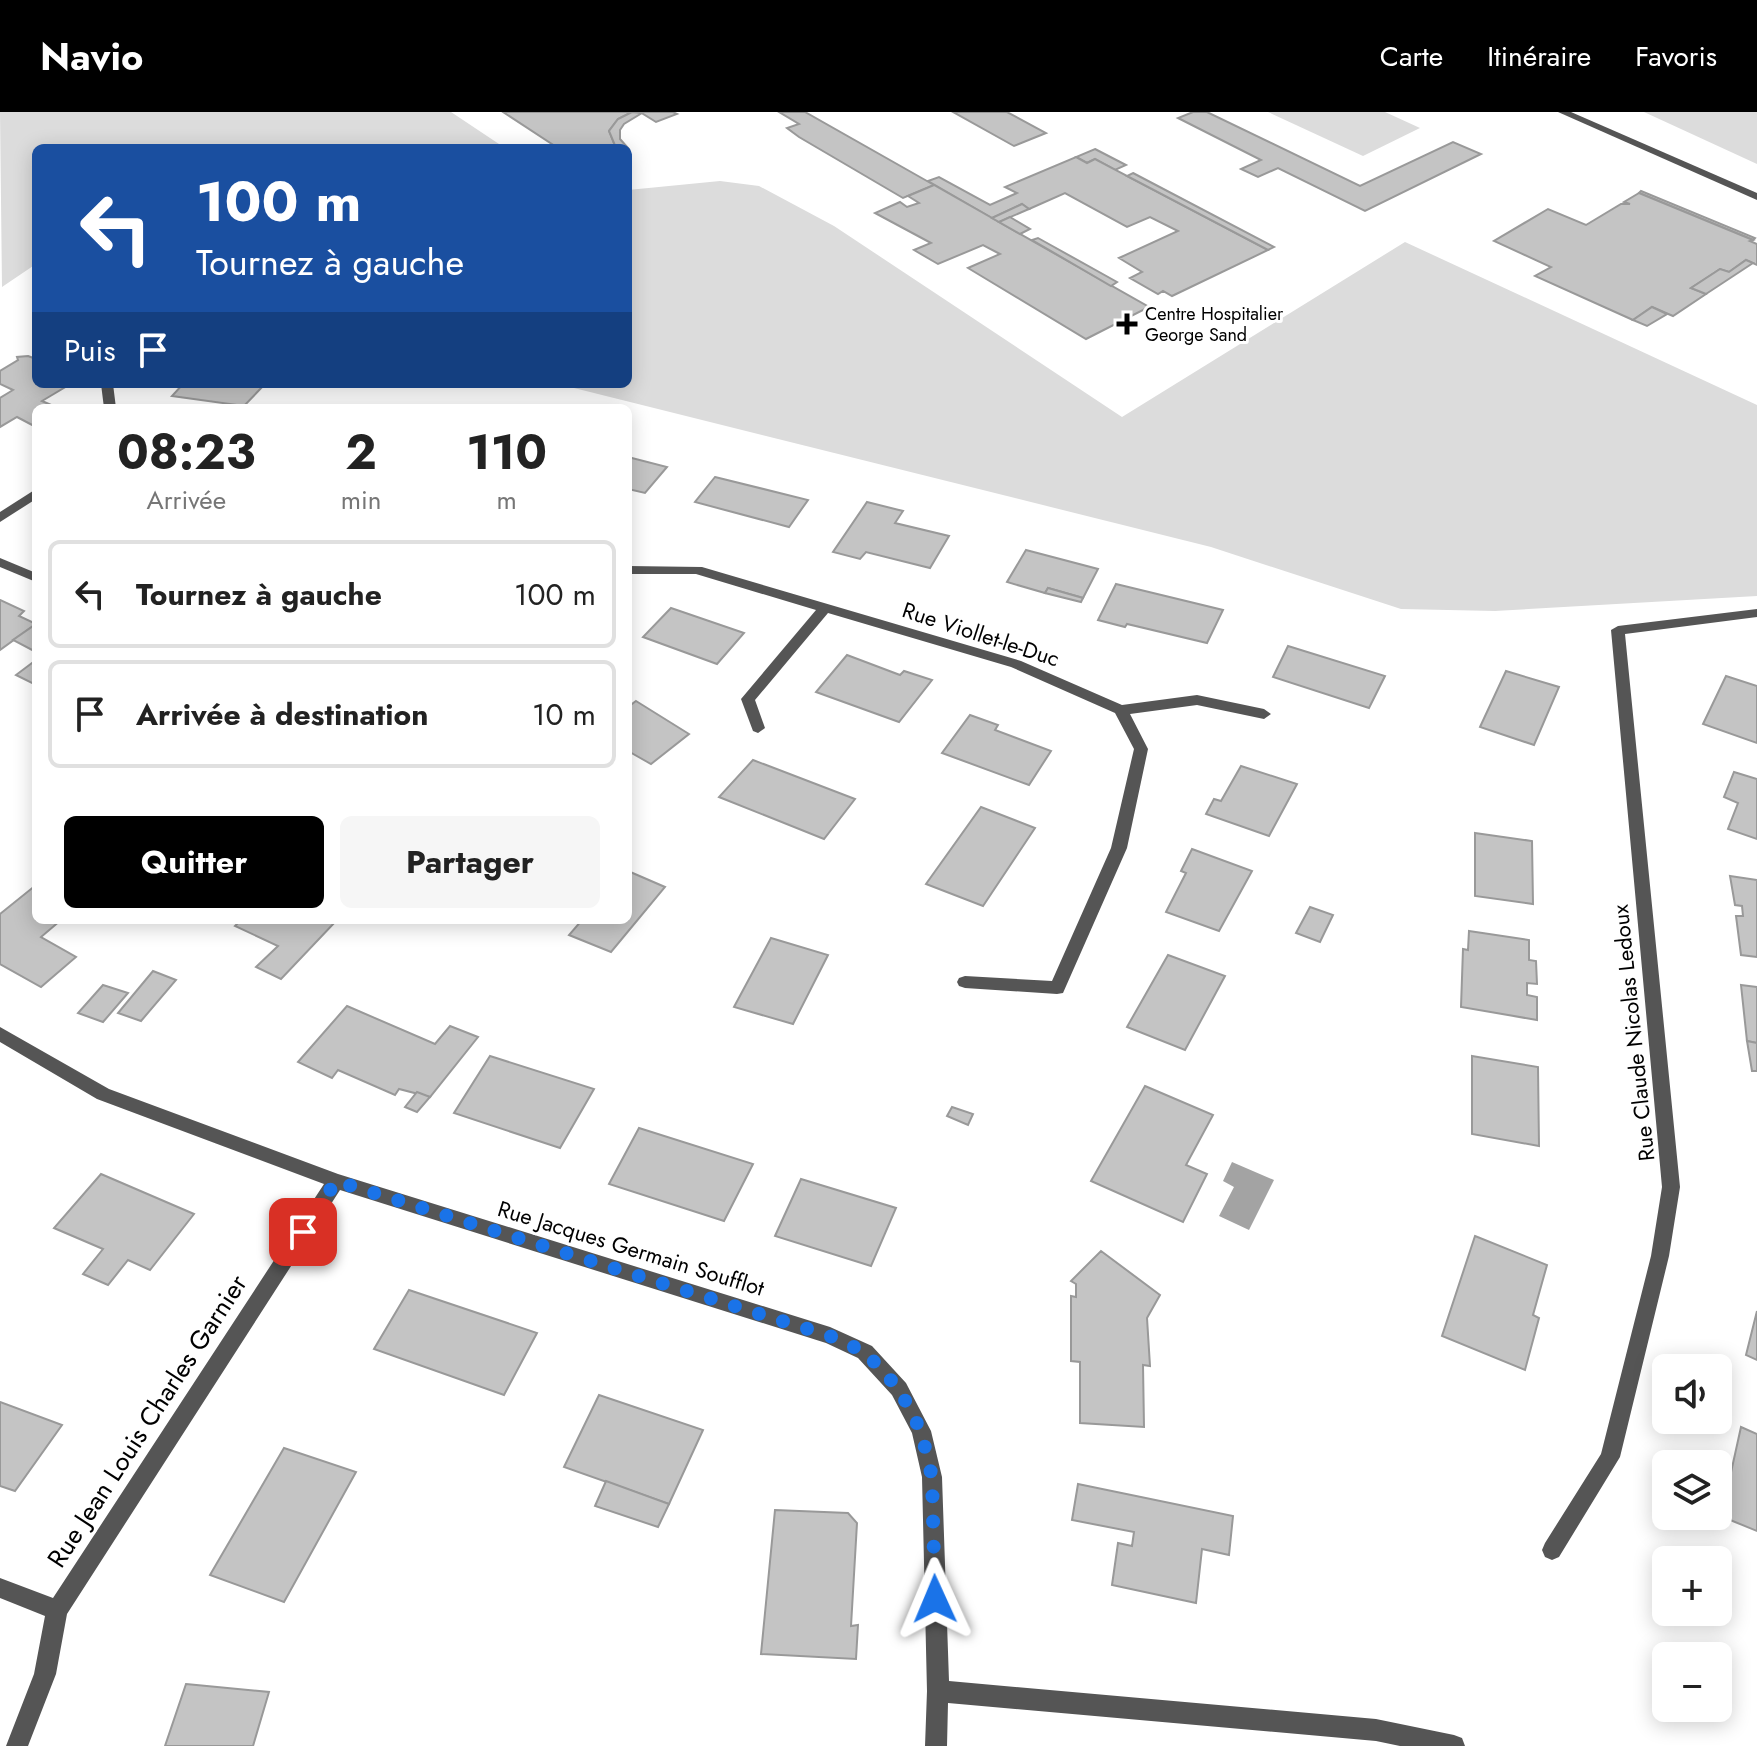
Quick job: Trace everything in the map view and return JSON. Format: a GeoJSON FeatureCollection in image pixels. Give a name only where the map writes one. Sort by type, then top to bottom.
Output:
{"type":"FeatureCollection","features":[{"type":"Feature","properties":{"kind":"street"},"geometry":{"type":"LineString","coordinates":[[1563,112],[1757,197]]}},
{"type":"Feature","properties":{"kind":"street"},"geometry":{"type":"LineString","coordinates":[[0,518],[32,496]]}},
{"type":"Feature","properties":{"kind":"street"},"geometry":{"type":"LineString","coordinates":[[0,562],[32,576]]}},
{"type":"Feature","properties":{"kind":"street","name":"Rue Viollet-le-Duc"},"geometry":{"type":"LineString","coordinates":[[632,570],[697,570],[1016,664],[1121,710]]}},
{"type":"Feature","properties":{"kind":"street"},"geometry":{"type":"LineString","coordinates":[[758,728],[748,699],[825,608]]}},
{"type":"Feature","properties":{"kind":"street","name":"Rue Claude Nicolas Ledoux"},"geometry":{"type":"LineString","coordinates":[[1552,1550],[1610,1457],[1660,1256],[1671,1187],[1618,630],[1757,613]]}},
{"type":"Feature","properties":{"kind":"street"},"geometry":{"type":"LineString","coordinates":[[965,982],[1057,988],[1119,848],[1141,749],[1121,710],[1197,700],[1264,714]]}},
{"type":"Feature","properties":{"kind":"street","name":"Rue Jacques Germain Soufflot"},"geometry":{"type":"LineString","coordinates":[[0,1034],[103,1094],[336,1181],[830,1336],[865,1352],[899,1389],[921,1431],[932,1477],[938,1691],[936,1746]]}},
{"type":"Feature","properties":{"kind":"street","name":"Rue Jean Louis Charles Garnier"},"geometry":{"type":"LineString","coordinates":[[17,1746],[45,1674],[57,1610],[336,1181]]}},
{"type":"Feature","properties":{"kind":"street"},"geometry":{"type":"LineString","coordinates":[[0,1588],[57,1610]]}},
{"type":"Feature","properties":{"kind":"street"},"geometry":{"type":"LineString","coordinates":[[938,1691],[1376,1730],[1454,1746]]}},
{"type":"Feature","properties":{"kind":"shaded area"},"geometry":{"type":"Polygon","coordinates":[[[0,112],[451,112],[499,144],[32,144],[32,267],[2,287],[0,112]]]}},
{"type":"Feature","properties":{"kind":"shaded area"},"geometry":{"type":"Polygon","coordinates":[[[1268,112],[1385,112],[1420,128],[1363,156],[1268,112]]]}},
{"type":"Feature","properties":{"kind":"shaded area"},"geometry":{"type":"Polygon","coordinates":[[[1644,112],[1757,112],[1757,164],[1644,112]]]}},
{"type":"Feature","properties":{"kind":"shaded area"},"geometry":{"type":"Polygon","coordinates":[[[720,181],[759,186],[834,226],[1122,417],[1405,242],[1757,405],[1757,596],[1495,611],[1401,609],[1211,547],[574,388],[632,388],[632,190],[720,181]]]}},
{"type":"Feature","properties":{"kind":"shaded area"},"geometry":{"type":"Polygon","coordinates":[[[1232,1162],[1274,1180],[1249,1230],[1219,1216],[1234,1187],[1223,1181],[1232,1162]]]}},
{"type":"Feature","properties":{"kind":"building"},"geometry":{"type":"Polygon","coordinates":[[[503,112],[632,112],[618,119],[609,131],[614,144],[552,144],[503,112]]]}},
{"type":"Feature","properties":{"kind":"building"},"geometry":{"type":"Polygon","coordinates":[[[632,112],[642,113],[620,130],[620,139],[624,144],[614,144],[609,131],[618,119],[632,112]]]}},
{"type":"Feature","properties":{"kind":"building"},"geometry":{"type":"Polygon","coordinates":[[[640,112],[673,112],[677,114],[656,122],[640,112]]]}},
{"type":"Feature","properties":{"kind":"building"},"geometry":{"type":"Polygon","coordinates":[[[779,112],[805,112],[934,185],[903,198],[799,137],[787,128],[799,124],[779,112]]]}},
{"type":"Feature","properties":{"kind":"building"},"geometry":{"type":"Polygon","coordinates":[[[953,112],[1007,112],[1046,133],[1014,146],[953,112]]]}},
{"type":"Feature","properties":{"kind":"building"},"geometry":{"type":"Polygon","coordinates":[[[1193,112],[1207,112],[1360,186],[1453,142],[1481,154],[1365,211],[1278,168],[1258,177],[1241,169],[1261,160],[1178,118],[1193,112]]]}},
{"type":"Feature","properties":{"kind":"building"},"geometry":{"type":"Polygon","coordinates":[[[1095,149],[1126,165],[1115,170],[1095,159],[1087,163],[1076,157],[1095,149]]]}},
{"type":"Feature","properties":{"kind":"building"},"geometry":{"type":"Polygon","coordinates":[[[1076,157],[1087,163],[1095,159],[1268,250],[1172,296],[1163,291],[1158,294],[1130,278],[1142,272],[1119,258],[1178,231],[1150,217],[1127,227],[1065,193],[1029,209],[1022,204],[992,218],[928,181],[939,177],[990,205],[1017,193],[1005,187],[1076,157]]]}},
{"type":"Feature","properties":{"kind":"building"},"geometry":{"type":"Polygon","coordinates":[[[1133,173],[1274,247],[1268,250],[1127,176],[1133,173]]]}},
{"type":"Feature","properties":{"kind":"building"},"geometry":{"type":"Polygon","coordinates":[[[934,185],[1149,307],[1086,339],[968,268],[1000,254],[983,245],[938,264],[914,250],[931,243],[875,213],[900,202],[907,207],[919,203],[908,196],[934,185]]]}},
{"type":"Feature","properties":{"kind":"building"},"geometry":{"type":"Polygon","coordinates":[[[1641,191],[1755,238],[1753,240],[1639,193],[1641,191]]]}},
{"type":"Feature","properties":{"kind":"building"},"geometry":{"type":"Polygon","coordinates":[[[1639,193],[1753,240],[1750,241],[1757,244],[1757,265],[1746,260],[1729,272],[1720,269],[1691,288],[1706,294],[1673,316],[1652,307],[1633,320],[1535,276],[1551,267],[1494,241],[1548,209],[1586,225],[1621,204],[1630,204],[1624,202],[1639,193]]]}},
{"type":"Feature","properties":{"kind":"building"},"geometry":{"type":"Polygon","coordinates":[[[1022,204],[1029,209],[999,222],[992,218],[1022,204]]]}},
{"type":"Feature","properties":{"kind":"building"},"geometry":{"type":"Polygon","coordinates":[[[1010,217],[1030,229],[1020,234],[999,222],[1010,217]]]}},
{"type":"Feature","properties":{"kind":"building"},"geometry":{"type":"Polygon","coordinates":[[[1038,238],[1117,282],[1111,286],[1032,240],[1038,238]]]}},
{"type":"Feature","properties":{"kind":"building"},"geometry":{"type":"Polygon","coordinates":[[[1746,260],[1753,263],[1706,294],[1691,288],[1720,269],[1729,272],[1746,260]]]}},
{"type":"Feature","properties":{"kind":"building"},"geometry":{"type":"Polygon","coordinates":[[[1652,307],[1667,314],[1647,326],[1633,320],[1652,307]]]}},
{"type":"Feature","properties":{"kind":"building"},"geometry":{"type":"Polygon","coordinates":[[[17,357],[32,358],[32,388],[64,388],[42,401],[49,404],[32,404],[32,425],[17,417],[0,427],[0,398],[13,390],[0,384],[0,371],[18,360],[17,357]]]}},
{"type":"Feature","properties":{"kind":"building"},"geometry":{"type":"Polygon","coordinates":[[[179,388],[261,388],[246,404],[172,396],[179,388]]]}},
{"type":"Feature","properties":{"kind":"building"},"geometry":{"type":"Polygon","coordinates":[[[632,458],[667,467],[645,493],[632,490],[632,458]]]}},
{"type":"Feature","properties":{"kind":"building"},"geometry":{"type":"Polygon","coordinates":[[[715,477],[808,500],[789,527],[695,502],[715,477]]]}},
{"type":"Feature","properties":{"kind":"building"},"geometry":{"type":"Polygon","coordinates":[[[867,502],[903,511],[895,523],[949,536],[930,568],[866,552],[860,559],[833,552],[867,502]]]}},
{"type":"Feature","properties":{"kind":"building"},"geometry":{"type":"Polygon","coordinates":[[[1026,550],[1098,569],[1083,598],[1048,588],[1045,593],[1007,582],[1026,550]]]}},
{"type":"Feature","properties":{"kind":"building"},"geometry":{"type":"Polygon","coordinates":[[[1116,584],[1223,610],[1207,643],[1098,620],[1116,584]]]}},
{"type":"Feature","properties":{"kind":"building"},"geometry":{"type":"Polygon","coordinates":[[[1048,588],[1083,598],[1081,602],[1045,593],[1048,588]]]}},
{"type":"Feature","properties":{"kind":"building"},"geometry":{"type":"Polygon","coordinates":[[[0,600],[24,611],[19,616],[32,622],[32,627],[0,650],[0,600]]]}},
{"type":"Feature","properties":{"kind":"building"},"geometry":{"type":"Polygon","coordinates":[[[671,608],[744,633],[717,664],[643,637],[671,608]]]}},
{"type":"Feature","properties":{"kind":"building"},"geometry":{"type":"Polygon","coordinates":[[[32,627],[32,650],[13,640],[32,627]]]}},
{"type":"Feature","properties":{"kind":"building"},"geometry":{"type":"Polygon","coordinates":[[[1288,646],[1385,676],[1369,708],[1273,677],[1288,646]]]}},
{"type":"Feature","properties":{"kind":"building"},"geometry":{"type":"Polygon","coordinates":[[[847,655],[900,675],[904,671],[932,680],[899,722],[816,692],[847,655]]]}},
{"type":"Feature","properties":{"kind":"building"},"geometry":{"type":"Polygon","coordinates":[[[32,663],[32,683],[16,675],[32,663]]]}},
{"type":"Feature","properties":{"kind":"building"},"geometry":{"type":"Polygon","coordinates":[[[1506,671],[1559,687],[1534,745],[1480,727],[1506,671]]]}},
{"type":"Feature","properties":{"kind":"building"},"geometry":{"type":"Polygon","coordinates":[[[1726,676],[1757,686],[1757,743],[1703,724],[1726,676]]]}},
{"type":"Feature","properties":{"kind":"building"},"geometry":{"type":"Polygon","coordinates":[[[636,701],[689,734],[651,764],[632,753],[632,704],[636,701]]]}},
{"type":"Feature","properties":{"kind":"building"},"geometry":{"type":"Polygon","coordinates":[[[970,715],[998,725],[995,730],[1051,751],[1029,785],[942,753],[970,715]]]}},
{"type":"Feature","properties":{"kind":"building"},"geometry":{"type":"Polygon","coordinates":[[[753,760],[855,799],[824,839],[719,797],[753,760]]]}},
{"type":"Feature","properties":{"kind":"building"},"geometry":{"type":"Polygon","coordinates":[[[1241,766],[1297,784],[1269,836],[1206,814],[1214,799],[1221,801],[1241,766]]]}},
{"type":"Feature","properties":{"kind":"building"},"geometry":{"type":"Polygon","coordinates":[[[1734,772],[1757,779],[1757,839],[1728,829],[1738,803],[1724,797],[1734,772]]]}},
{"type":"Feature","properties":{"kind":"building"},"geometry":{"type":"Polygon","coordinates":[[[981,807],[1035,828],[983,906],[926,884],[981,807]]]}},
{"type":"Feature","properties":{"kind":"building"},"geometry":{"type":"Polygon","coordinates":[[[1475,833],[1532,841],[1533,904],[1475,896],[1475,833]]]}},
{"type":"Feature","properties":{"kind":"building"},"geometry":{"type":"Polygon","coordinates":[[[1192,849],[1252,871],[1219,931],[1166,912],[1186,873],[1181,871],[1192,849]]]}},
{"type":"Feature","properties":{"kind":"building"},"geometry":{"type":"Polygon","coordinates":[[[632,873],[665,887],[611,952],[569,935],[579,924],[632,924],[632,873]]]}},
{"type":"Feature","properties":{"kind":"building"},"geometry":{"type":"Polygon","coordinates":[[[1730,876],[1757,880],[1757,957],[1741,955],[1736,916],[1743,916],[1742,906],[1735,905],[1730,876]]]}},
{"type":"Feature","properties":{"kind":"building"},"geometry":{"type":"Polygon","coordinates":[[[32,888],[32,924],[56,924],[41,937],[76,957],[41,987],[0,964],[0,914],[32,888]]]}},
{"type":"Feature","properties":{"kind":"building"},"geometry":{"type":"Polygon","coordinates":[[[1310,907],[1333,915],[1320,942],[1296,933],[1310,907]]]}},
{"type":"Feature","properties":{"kind":"building"},"geometry":{"type":"Polygon","coordinates":[[[333,924],[281,979],[256,967],[278,946],[235,926],[333,924]]]}},
{"type":"Feature","properties":{"kind":"building"},"geometry":{"type":"Polygon","coordinates":[[[1469,931],[1529,940],[1529,960],[1536,961],[1537,984],[1527,983],[1527,995],[1537,997],[1537,1020],[1461,1007],[1463,949],[1468,950],[1469,931]]]}},
{"type":"Feature","properties":{"kind":"building"},"geometry":{"type":"Polygon","coordinates":[[[771,938],[828,955],[793,1024],[734,1007],[771,938]]]}},
{"type":"Feature","properties":{"kind":"building"},"geometry":{"type":"Polygon","coordinates":[[[1168,955],[1225,976],[1185,1050],[1127,1027],[1168,955]]]}},
{"type":"Feature","properties":{"kind":"building"},"geometry":{"type":"Polygon","coordinates":[[[153,971],[176,980],[141,1021],[118,1013],[153,971]]]}},
{"type":"Feature","properties":{"kind":"building"},"geometry":{"type":"Polygon","coordinates":[[[103,985],[128,993],[103,1022],[78,1013],[103,985]]]}},
{"type":"Feature","properties":{"kind":"building"},"geometry":{"type":"Polygon","coordinates":[[[1741,985],[1757,987],[1757,1043],[1747,1041],[1741,985]]]}},
{"type":"Feature","properties":{"kind":"building"},"geometry":{"type":"Polygon","coordinates":[[[347,1006],[435,1044],[450,1026],[478,1037],[430,1097],[399,1089],[395,1095],[338,1070],[332,1078],[298,1062],[347,1006]]]}},
{"type":"Feature","properties":{"kind":"building"},"geometry":{"type":"Polygon","coordinates":[[[1747,1041],[1757,1043],[1757,1071],[1752,1071],[1747,1041]]]}},
{"type":"Feature","properties":{"kind":"building"},"geometry":{"type":"Polygon","coordinates":[[[490,1056],[594,1089],[560,1148],[454,1113],[490,1056]]]}},
{"type":"Feature","properties":{"kind":"building"},"geometry":{"type":"Polygon","coordinates":[[[1472,1056],[1538,1067],[1539,1146],[1472,1134],[1472,1056]]]}},
{"type":"Feature","properties":{"kind":"building"},"geometry":{"type":"Polygon","coordinates":[[[1145,1086],[1213,1115],[1186,1165],[1207,1174],[1183,1222],[1091,1181],[1145,1086]]]}},
{"type":"Feature","properties":{"kind":"building"},"geometry":{"type":"Polygon","coordinates":[[[417,1092],[430,1097],[417,1112],[405,1107],[417,1092]]]}},
{"type":"Feature","properties":{"kind":"building"},"geometry":{"type":"Polygon","coordinates":[[[952,1107],[973,1114],[968,1125],[947,1116],[952,1107]]]}},
{"type":"Feature","properties":{"kind":"building"},"geometry":{"type":"Polygon","coordinates":[[[639,1128],[753,1164],[724,1221],[609,1184],[639,1128]]]}},
{"type":"Feature","properties":{"kind":"building"},"geometry":{"type":"Polygon","coordinates":[[[101,1174],[194,1214],[150,1270],[128,1260],[108,1285],[83,1274],[103,1249],[54,1228],[101,1174]]]}},
{"type":"Feature","properties":{"kind":"building"},"geometry":{"type":"Polygon","coordinates":[[[801,1179],[896,1208],[871,1266],[775,1236],[801,1179]]]}},
{"type":"Feature","properties":{"kind":"building"},"geometry":{"type":"Polygon","coordinates":[[[1475,1236],[1547,1265],[1533,1315],[1539,1318],[1525,1370],[1442,1336],[1475,1236]]]}},
{"type":"Feature","properties":{"kind":"building"},"geometry":{"type":"Polygon","coordinates":[[[1101,1251],[1160,1295],[1147,1318],[1150,1366],[1143,1365],[1144,1427],[1080,1423],[1080,1362],[1071,1361],[1071,1296],[1076,1297],[1076,1284],[1071,1281],[1101,1251]]]}},
{"type":"Feature","properties":{"kind":"building"},"geometry":{"type":"Polygon","coordinates":[[[409,1290],[537,1333],[504,1395],[374,1349],[409,1290]]]}},
{"type":"Feature","properties":{"kind":"building"},"geometry":{"type":"Polygon","coordinates":[[[1757,1311],[1757,1360],[1746,1355],[1757,1311]]]}},
{"type":"Feature","properties":{"kind":"building"},"geometry":{"type":"Polygon","coordinates":[[[599,1395],[703,1430],[669,1504],[564,1467],[599,1395]]]}},
{"type":"Feature","properties":{"kind":"building"},"geometry":{"type":"Polygon","coordinates":[[[0,1402],[62,1425],[15,1491],[0,1486],[0,1402]]]}},
{"type":"Feature","properties":{"kind":"building"},"geometry":{"type":"Polygon","coordinates":[[[1741,1427],[1757,1434],[1757,1531],[1732,1521],[1732,1468],[1741,1427]]]}},
{"type":"Feature","properties":{"kind":"building"},"geometry":{"type":"Polygon","coordinates":[[[284,1448],[356,1472],[284,1602],[210,1575],[284,1448]]]}},
{"type":"Feature","properties":{"kind":"building"},"geometry":{"type":"Polygon","coordinates":[[[606,1481],[669,1504],[658,1527],[595,1506],[606,1481]]]}},
{"type":"Feature","properties":{"kind":"building"},"geometry":{"type":"Polygon","coordinates":[[[1078,1484],[1233,1516],[1229,1555],[1202,1549],[1196,1603],[1112,1585],[1118,1543],[1132,1546],[1134,1532],[1072,1520],[1078,1484]]]}},
{"type":"Feature","properties":{"kind":"building"},"geometry":{"type":"Polygon","coordinates":[[[775,1510],[848,1513],[857,1523],[851,1626],[858,1625],[856,1659],[761,1654],[775,1510]]]}},
{"type":"Feature","properties":{"kind":"building"},"geometry":{"type":"Polygon","coordinates":[[[186,1684],[269,1692],[253,1746],[165,1746],[186,1684]]]}},
{"type":"Feature","properties":{"kind":"place","name":"Centre Hospitalier George Sand"},"geometry":{"type":"Point","coordinates":[1127,324]}},
{"type":"Feature","properties":{"kind":"route"},"geometry":{"type":"LineString","coordinates":[[303,1232],[336,1181],[830,1336],[865,1352],[899,1389],[921,1431],[932,1477],[935,1599]]}}]}
